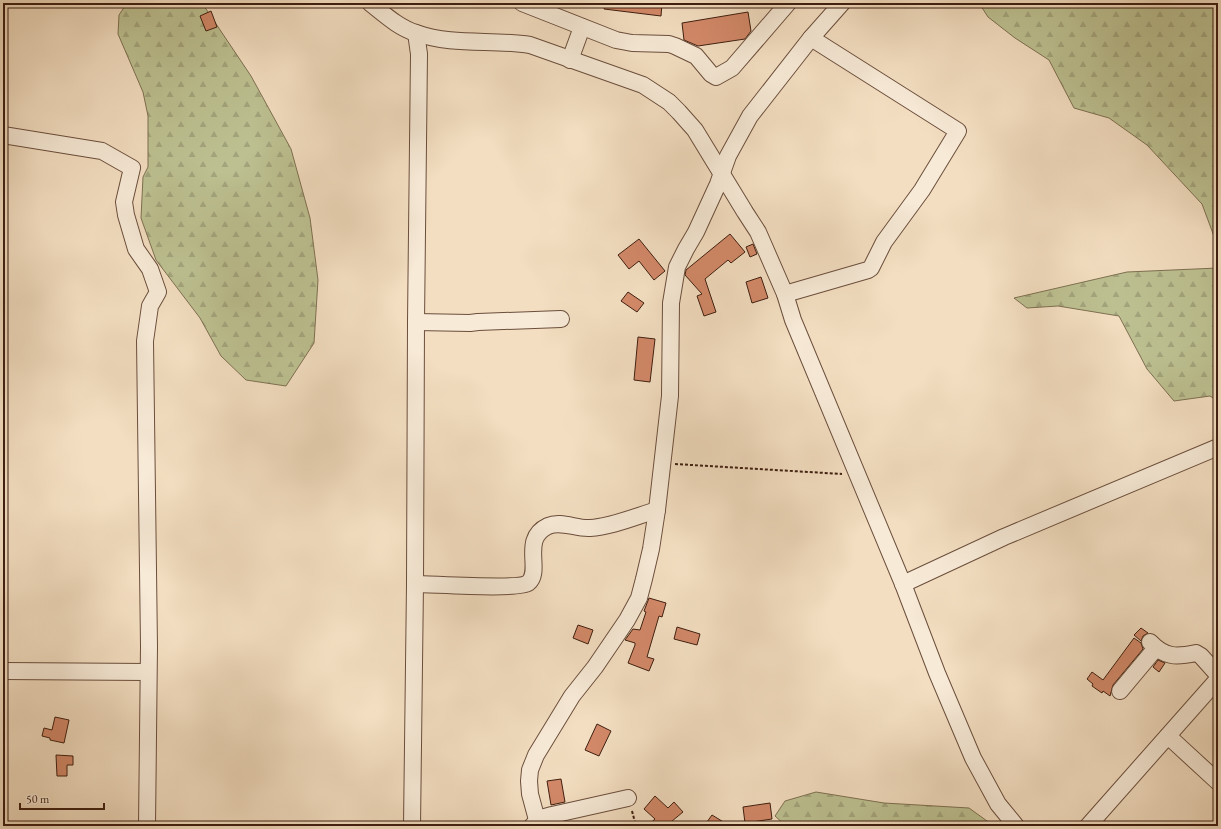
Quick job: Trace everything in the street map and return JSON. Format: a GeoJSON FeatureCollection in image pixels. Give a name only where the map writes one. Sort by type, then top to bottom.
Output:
{"type":"FeatureCollection","features":[{"type":"Feature","properties":{"kind":"street"},"geometry":{"type":"LineString","coordinates":[[370,3],[390,19],[416,33],[452,41],[511,42],[530,45],[643,85],[669,102],[695,130],[758,232],[785,294],[793,320],[903,584],[937,672],[974,758],[998,804],[1016,826]]}},
{"type":"Feature","properties":{"kind":"street"},"geometry":{"type":"LineString","coordinates":[[522,3],[572,22],[582,28],[616,40],[632,43],[669,44],[675,46],[696,56],[711,74],[716,77],[732,68],[788,3]]}},
{"type":"Feature","properties":{"kind":"street"},"geometry":{"type":"LineString","coordinates":[[628,798],[552,815],[535,823],[529,787],[529,774],[536,755],[572,696],[595,667],[631,614],[639,598],[651,550],[658,510],[671,380],[671,303],[677,267],[706,212],[728,156],[750,116],[811,38],[842,3]]}},
{"type":"Feature","properties":{"kind":"street"},"geometry":{"type":"LineString","coordinates":[[570,60],[582,28]]}},
{"type":"Feature","properties":{"kind":"street"},"geometry":{"type":"LineString","coordinates":[[412,826],[419,54],[416,33]]}},
{"type":"Feature","properties":{"kind":"street"},"geometry":{"type":"LineString","coordinates":[[785,294],[847,277],[871,268],[884,242],[922,190],[958,131],[811,38]]}},
{"type":"Feature","properties":{"kind":"street"},"geometry":{"type":"LineString","coordinates":[[3,135],[102,151],[132,168],[124,202],[126,215],[136,249],[150,269],[158,292],[150,306],[145,341],[150,646],[148,672],[147,826]]}},
{"type":"Feature","properties":{"kind":"street"},"geometry":{"type":"LineString","coordinates":[[416,322],[470,323],[561,319]]}},
{"type":"Feature","properties":{"kind":"street"},"geometry":{"type":"LineString","coordinates":[[903,584],[1004,537],[1218,447]]}},
{"type":"Feature","properties":{"kind":"street"},"geometry":{"type":"LineString","coordinates":[[415,584],[505,587],[522,586],[529,582],[533,573],[533,545],[536,536],[546,527],[558,524],[589,528],[608,525],[658,510]]}},
{"type":"Feature","properties":{"kind":"street"},"geometry":{"type":"LineString","coordinates":[[1120,691],[1153,645],[1170,655],[1181,656],[1196,653],[1202,656],[1218,675]]}},
{"type":"Feature","properties":{"kind":"street"},"geometry":{"type":"LineString","coordinates":[[3,672],[148,672]]}},
{"type":"Feature","properties":{"kind":"street"},"geometry":{"type":"LineString","coordinates":[[1088,826],[1218,679]]}},
{"type":"Feature","properties":{"kind":"street"},"geometry":{"type":"LineString","coordinates":[[1168,736],[1218,782]]}},
{"type":"Feature","properties":{"kind":"path"},"geometry":{"type":"LineString","coordinates":[[662,463],[842,474],[856,471]]}},
{"type":"Feature","properties":{"kind":"green space"},"geometry":{"type":"Polygon","coordinates":[[[127,3],[202,3],[251,76],[291,149],[310,218],[318,280],[314,343],[286,386],[246,380],[221,356],[200,318],[156,260],[141,218],[143,177],[148,167],[148,116],[143,92],[118,34],[119,15],[127,3]]]}},
{"type":"Feature","properties":{"kind":"green space"},"geometry":{"type":"Polygon","coordinates":[[[979,3],[1218,3],[1218,247],[1202,204],[1147,145],[1109,118],[1074,108],[1049,60],[1015,38],[988,17],[979,3]]]}},
{"type":"Feature","properties":{"kind":"green space"},"geometry":{"type":"Polygon","coordinates":[[[1218,268],[1218,401],[1210,396],[1174,401],[1147,369],[1119,316],[1058,306],[1027,308],[1014,298],[1127,272],[1218,268]]]}},
{"type":"Feature","properties":{"kind":"green space"},"geometry":{"type":"Polygon","coordinates":[[[816,792],[884,803],[969,808],[994,826],[786,826],[775,816],[785,801],[816,792]]]}},
{"type":"Feature","properties":{"kind":"building"},"geometry":{"type":"Polygon","coordinates":[[[605,3],[662,3],[661,16],[604,9],[605,3]]]}},
{"type":"Feature","properties":{"kind":"building"},"geometry":{"type":"Polygon","coordinates":[[[211,11],[217,27],[206,31],[200,16],[211,11]]]}},
{"type":"Feature","properties":{"kind":"building"},"geometry":{"type":"Polygon","coordinates":[[[748,12],[751,31],[745,39],[698,46],[684,40],[682,23],[748,12]]]}},
{"type":"Feature","properties":{"kind":"building"},"geometry":{"type":"Polygon","coordinates":[[[730,234],[745,252],[731,263],[728,260],[705,279],[716,312],[704,316],[697,296],[702,294],[685,275],[686,270],[730,234]]]}},
{"type":"Feature","properties":{"kind":"building"},"geometry":{"type":"Polygon","coordinates":[[[639,239],[665,271],[654,280],[639,261],[629,269],[618,255],[639,239]]]}},
{"type":"Feature","properties":{"kind":"building"},"geometry":{"type":"Polygon","coordinates":[[[753,244],[757,254],[750,257],[746,247],[753,244]]]}},
{"type":"Feature","properties":{"kind":"building"},"geometry":{"type":"Polygon","coordinates":[[[761,277],[768,298],[752,303],[746,282],[761,277]]]}},
{"type":"Feature","properties":{"kind":"building"},"geometry":{"type":"Polygon","coordinates":[[[628,292],[644,303],[637,312],[621,301],[628,292]]]}},
{"type":"Feature","properties":{"kind":"building"},"geometry":{"type":"Polygon","coordinates":[[[638,337],[655,339],[650,382],[634,380],[638,337]]]}},
{"type":"Feature","properties":{"kind":"building"},"geometry":{"type":"Polygon","coordinates":[[[649,598],[666,603],[662,617],[659,616],[647,657],[654,659],[649,671],[628,663],[635,643],[625,640],[633,629],[640,630],[646,612],[644,611],[649,598]]]}},
{"type":"Feature","properties":{"kind":"building"},"geometry":{"type":"Polygon","coordinates":[[[578,625],[593,630],[588,644],[573,638],[578,625]]]}},
{"type":"Feature","properties":{"kind":"building"},"geometry":{"type":"Polygon","coordinates":[[[677,627],[700,634],[697,645],[674,639],[677,627]]]}},
{"type":"Feature","properties":{"kind":"building"},"geometry":{"type":"Polygon","coordinates":[[[1141,628],[1148,633],[1143,636],[1141,641],[1134,635],[1141,628]]]}},
{"type":"Feature","properties":{"kind":"building"},"geometry":{"type":"Polygon","coordinates":[[[1134,638],[1141,643],[1143,649],[1113,685],[1110,696],[1103,691],[1102,693],[1092,686],[1093,684],[1087,679],[1092,672],[1103,680],[1134,638]]]}},
{"type":"Feature","properties":{"kind":"building"},"geometry":{"type":"Polygon","coordinates":[[[1158,660],[1165,663],[1159,672],[1153,667],[1158,660]]]}},
{"type":"Feature","properties":{"kind":"building"},"geometry":{"type":"Polygon","coordinates":[[[55,717],[69,720],[64,743],[50,740],[50,738],[42,736],[44,728],[52,730],[55,717]]]}},
{"type":"Feature","properties":{"kind":"building"},"geometry":{"type":"Polygon","coordinates":[[[597,724],[611,731],[599,756],[585,750],[597,724]]]}},
{"type":"Feature","properties":{"kind":"building"},"geometry":{"type":"Polygon","coordinates":[[[56,755],[73,756],[73,765],[67,765],[67,776],[57,776],[56,755]]]}},
{"type":"Feature","properties":{"kind":"building"},"geometry":{"type":"Polygon","coordinates":[[[561,779],[565,802],[551,805],[547,781],[561,779]]]}},
{"type":"Feature","properties":{"kind":"building"},"geometry":{"type":"Polygon","coordinates":[[[655,796],[668,808],[674,802],[683,812],[666,826],[647,826],[655,819],[644,809],[655,796]]]}},
{"type":"Feature","properties":{"kind":"building"},"geometry":{"type":"Polygon","coordinates":[[[770,803],[772,819],[745,823],[743,807],[770,803]]]}},
{"type":"Feature","properties":{"kind":"building"},"geometry":{"type":"Polygon","coordinates":[[[712,815],[730,826],[704,826],[712,815]]]}}]}
